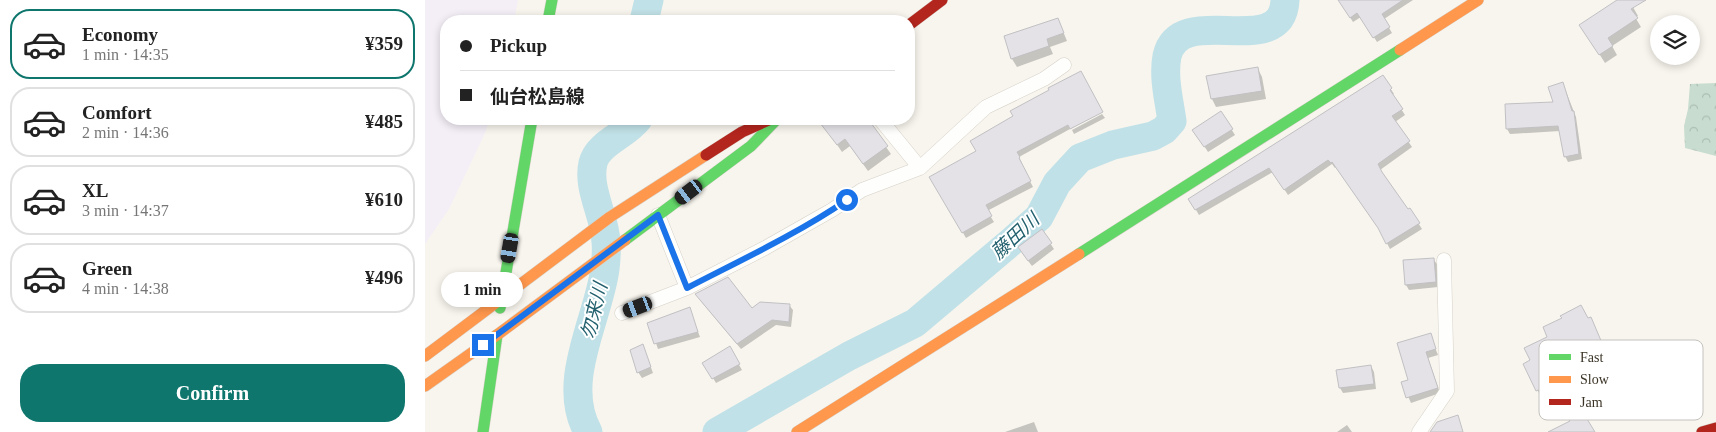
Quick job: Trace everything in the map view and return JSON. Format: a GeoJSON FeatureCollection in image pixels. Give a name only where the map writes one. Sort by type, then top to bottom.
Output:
{"type":"FeatureCollection","features":[{"type":"Feature","properties":{"kind":"main road"},"geometry":{"type":"LineString","coordinates":[[549,15],[552,0]]}},
{"type":"Feature","properties":{"kind":"main road"},"geometry":{"type":"LineString","coordinates":[[915,21],[943,0]]}},
{"type":"Feature","properties":{"kind":"main road"},"geometry":{"type":"LineString","coordinates":[[797,432],[1280,128],[1478,0]]}},
{"type":"Feature","properties":{"kind":"main road"},"geometry":{"type":"LineString","coordinates":[[483,432],[501,300],[531,125]]}},
{"type":"Feature","properties":{"kind":"main road"},"geometry":{"type":"LineString","coordinates":[[425,356],[610,217],[742,132],[758,125]]}},
{"type":"Feature","properties":{"kind":"main road"},"geometry":{"type":"LineString","coordinates":[[425,386],[497,335],[751,146],[771,125]]}},
{"type":"Feature","properties":{"kind":"main road"},"geometry":{"type":"LineString","coordinates":[[1702,432],[1716,428]]}},
{"type":"Feature","properties":{"kind":"street"},"geometry":{"type":"LineString","coordinates":[[622,313],[687,288],[765,248],[832,210],[862,190],[920,168],[986,107],[1044,79],[1064,65]]}},
{"type":"Feature","properties":{"kind":"street"},"geometry":{"type":"LineString","coordinates":[[885,125],[920,168]]}},
{"type":"Feature","properties":{"kind":"street"},"geometry":{"type":"LineString","coordinates":[[658,215],[687,288]]}},
{"type":"Feature","properties":{"kind":"street"},"geometry":{"type":"LineString","coordinates":[[1419,432],[1447,391],[1444,260]]}},
{"type":"Feature","properties":{"kind":"shaded area"},"geometry":{"type":"Polygon","coordinates":[[[425,0],[518,0],[515,15],[440,15],[440,125],[488,125],[449,209],[425,244],[425,0]]]}},
{"type":"Feature","properties":{"kind":"green space"},"geometry":{"type":"Polygon","coordinates":[[[1716,83],[1716,156],[1685,148],[1684,126],[1688,109],[1690,84],[1716,83]]]}},
{"type":"Feature","properties":{"kind":"building"},"geometry":{"type":"Polygon","coordinates":[[[1338,0],[1403,0],[1382,14],[1390,27],[1373,38],[1357,13],[1350,18],[1338,0]]]}},
{"type":"Feature","properties":{"kind":"building"},"geometry":{"type":"Polygon","coordinates":[[[1617,0],[1646,0],[1631,9],[1638,18],[1608,38],[1613,46],[1599,55],[1579,25],[1617,0]]]}},
{"type":"Feature","properties":{"kind":"building"},"geometry":{"type":"Polygon","coordinates":[[[1058,18],[1064,33],[1047,39],[1049,46],[1011,59],[1004,36],[1058,18]]]}},
{"type":"Feature","properties":{"kind":"building"},"geometry":{"type":"Polygon","coordinates":[[[1258,67],[1262,91],[1211,99],[1206,76],[1258,67]]]}},
{"type":"Feature","properties":{"kind":"building"},"geometry":{"type":"Polygon","coordinates":[[[1081,71],[1103,112],[1070,129],[1068,125],[1017,152],[1031,181],[986,205],[992,216],[962,233],[929,177],[976,151],[970,141],[1013,116],[1010,111],[1081,71]]]}},
{"type":"Feature","properties":{"kind":"building"},"geometry":{"type":"Polygon","coordinates":[[[1383,75],[1392,88],[1390,90],[1403,109],[1392,116],[1410,141],[1378,164],[1408,209],[1410,208],[1420,223],[1386,244],[1378,228],[1332,162],[1328,160],[1284,190],[1269,168],[1195,210],[1188,199],[1383,75]]]}},
{"type":"Feature","properties":{"kind":"building"},"geometry":{"type":"Polygon","coordinates":[[[1563,82],[1572,111],[1574,111],[1579,154],[1564,157],[1558,126],[1506,129],[1505,104],[1553,102],[1548,87],[1563,82]]]}},
{"type":"Feature","properties":{"kind":"building"},"geometry":{"type":"Polygon","coordinates":[[[1221,111],[1233,129],[1204,147],[1192,130],[1221,111]]]}},
{"type":"Feature","properties":{"kind":"building"},"geometry":{"type":"Polygon","coordinates":[[[822,125],[872,125],[888,146],[863,164],[845,139],[837,145],[822,125]]]}},
{"type":"Feature","properties":{"kind":"building"},"geometry":{"type":"Polygon","coordinates":[[[1042,229],[1052,243],[1028,261],[1018,247],[1042,229]]]}},
{"type":"Feature","properties":{"kind":"building"},"geometry":{"type":"Polygon","coordinates":[[[1434,258],[1436,282],[1405,285],[1403,260],[1434,258]]]}},
{"type":"Feature","properties":{"kind":"building"},"geometry":{"type":"Polygon","coordinates":[[[728,277],[752,308],[760,302],[790,304],[789,322],[772,320],[737,344],[695,294],[728,277]]]}},
{"type":"Feature","properties":{"kind":"building"},"geometry":{"type":"Polygon","coordinates":[[[1581,305],[1588,318],[1591,317],[1601,340],[1541,340],[1547,337],[1543,327],[1562,318],[1560,316],[1581,305]]]}},
{"type":"Feature","properties":{"kind":"building"},"geometry":{"type":"Polygon","coordinates":[[[690,307],[698,332],[654,344],[647,323],[690,307]]]}},
{"type":"Feature","properties":{"kind":"building"},"geometry":{"type":"Polygon","coordinates":[[[1431,333],[1436,349],[1426,352],[1438,388],[1406,398],[1401,382],[1408,380],[1397,343],[1431,333]]]}},
{"type":"Feature","properties":{"kind":"building"},"geometry":{"type":"Polygon","coordinates":[[[1539,341],[1539,390],[1536,391],[1523,364],[1530,360],[1524,348],[1539,341]]]}},
{"type":"Feature","properties":{"kind":"building"},"geometry":{"type":"Polygon","coordinates":[[[643,344],[651,367],[637,373],[630,350],[643,344]]]}},
{"type":"Feature","properties":{"kind":"building"},"geometry":{"type":"Polygon","coordinates":[[[730,346],[740,364],[712,379],[702,363],[730,346]]]}},
{"type":"Feature","properties":{"kind":"building"},"geometry":{"type":"Polygon","coordinates":[[[1371,365],[1374,384],[1339,388],[1336,370],[1371,365]]]}},
{"type":"Feature","properties":{"kind":"building"},"geometry":{"type":"Polygon","coordinates":[[[1458,415],[1463,432],[1430,432],[1437,422],[1458,415]]]}},
{"type":"Feature","properties":{"kind":"building"},"geometry":{"type":"Polygon","coordinates":[[[1588,420],[1595,432],[1548,432],[1570,421],[1588,420]]]}},
{"type":"Feature","properties":{"kind":"waterway","name":"勿来川"},"geometry":{"type":"LineString","coordinates":[[645,15],[649,0]]}},
{"type":"Feature","properties":{"kind":"waterway","name":"藤田川"},"geometry":{"type":"LineString","coordinates":[[717,432],[849,356],[915,323],[1039,217],[1057,183],[1080,158],[1113,145],[1153,136],[1164,130],[1172,121],[1167,88],[1167,56],[1176,40],[1191,32],[1209,30],[1250,31],[1267,27],[1280,18],[1285,0]]}},
{"type":"Feature","properties":{"kind":"waterway","name":"勿来川"},"geometry":{"type":"LineString","coordinates":[[588,432],[580,413],[578,393],[579,372],[583,351],[601,289],[606,252],[603,222],[592,183],[593,163],[600,150],[633,125]]}},
{"type":"Feature","properties":{"kind":"traffic: fast"},"geometry":{"type":"LineString","coordinates":[[549,15],[552,0]]}},
{"type":"Feature","properties":{"kind":"traffic: fast"},"geometry":{"type":"LineString","coordinates":[[1079,254],[1400,50]]}},
{"type":"Feature","properties":{"kind":"traffic: fast"},"geometry":{"type":"LineString","coordinates":[[500,308],[531,125]]}},
{"type":"Feature","properties":{"kind":"traffic: fast"},"geometry":{"type":"LineString","coordinates":[[625,240],[751,146],[771,125]]}},
{"type":"Feature","properties":{"kind":"traffic: fast"},"geometry":{"type":"LineString","coordinates":[[483,432],[497,335]]}},
{"type":"Feature","properties":{"kind":"traffic: slow"},"geometry":{"type":"LineString","coordinates":[[1400,50],[1478,0]]}},
{"type":"Feature","properties":{"kind":"traffic: slow"},"geometry":{"type":"LineString","coordinates":[[425,356],[610,217],[706,155]]}},
{"type":"Feature","properties":{"kind":"traffic: slow"},"geometry":{"type":"LineString","coordinates":[[425,386],[625,240]]}},
{"type":"Feature","properties":{"kind":"traffic: slow"},"geometry":{"type":"LineString","coordinates":[[797,432],[1079,254]]}},
{"type":"Feature","properties":{"kind":"traffic: jam"},"geometry":{"type":"LineString","coordinates":[[915,20],[942,0]]}},
{"type":"Feature","properties":{"kind":"traffic: jam"},"geometry":{"type":"LineString","coordinates":[[706,155],[742,132],[758,125]]}},
{"type":"Feature","properties":{"kind":"traffic: jam"},"geometry":{"type":"LineString","coordinates":[[1702,432],[1716,428]]}},
{"type":"Feature","properties":{"kind":"route"},"geometry":{"type":"LineString","coordinates":[[483,345],[658,215],[687,288],[765,248],[847,200]]}}]}
